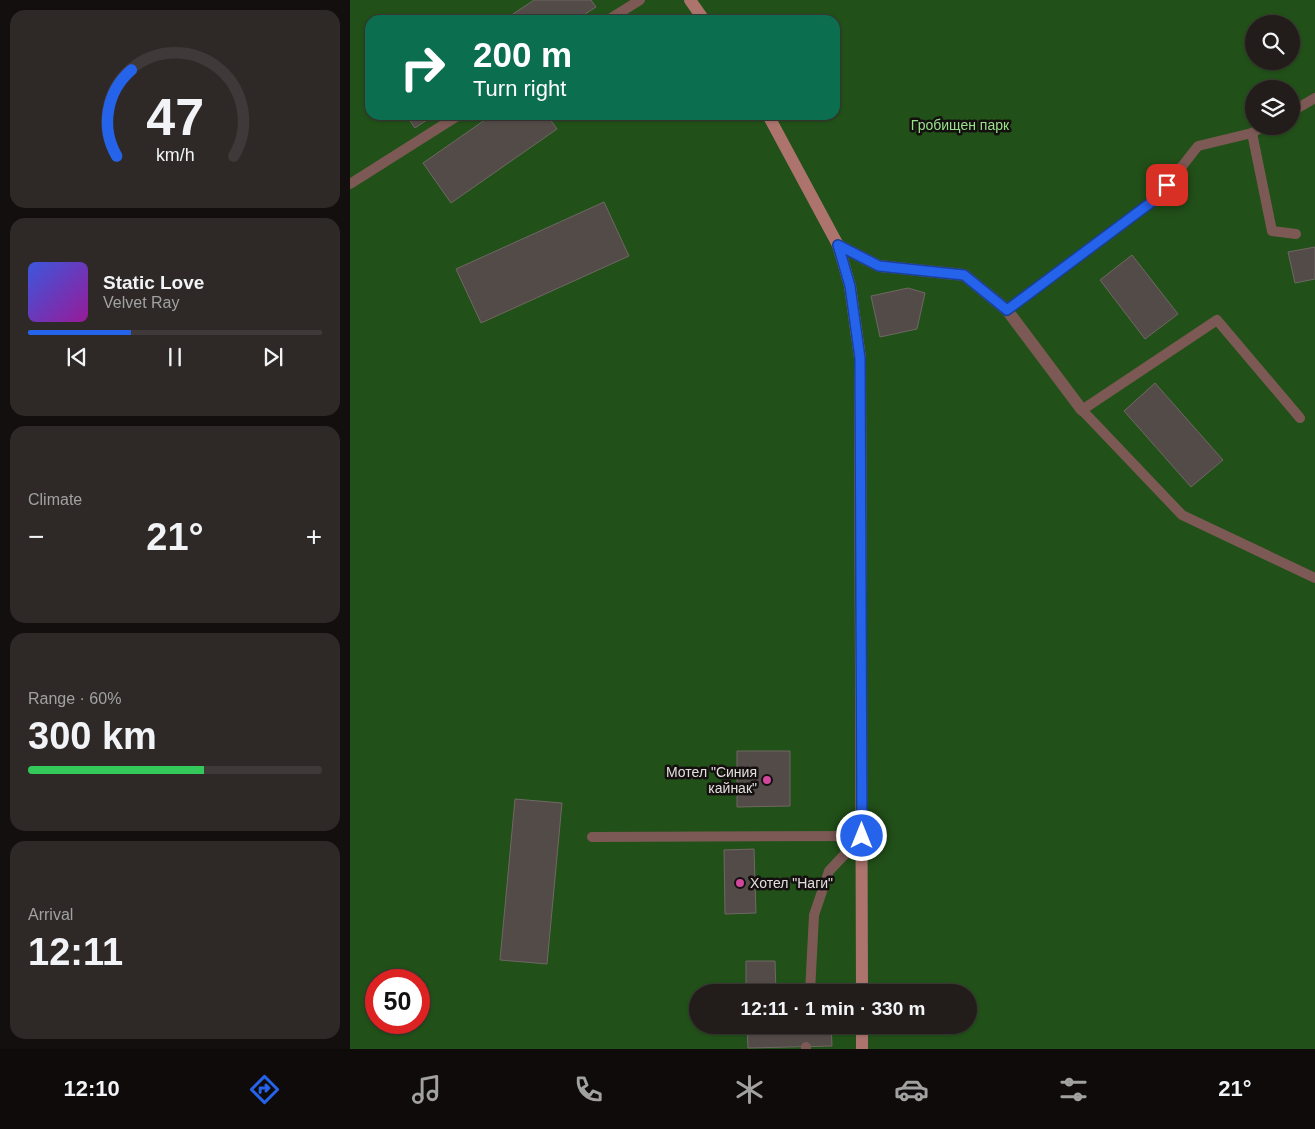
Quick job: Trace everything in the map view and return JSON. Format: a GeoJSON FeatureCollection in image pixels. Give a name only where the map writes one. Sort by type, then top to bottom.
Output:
{"type":"FeatureCollection","features":[{"type":"Feature","properties":{"kind":"main road"},"geometry":{"type":"LineString","coordinates":[[690,0],[700,15]]}},
{"type":"Feature","properties":{"kind":"main road"},"geometry":{"type":"LineString","coordinates":[[771,120],[838,245],[850,286],[860,358],[862,984]]}},
{"type":"Feature","properties":{"kind":"main road"},"geometry":{"type":"LineString","coordinates":[[862,1034],[862,1049]]}},
{"type":"Feature","properties":{"kind":"street"},"geometry":{"type":"LineString","coordinates":[[838,245],[879,266],[964,275],[1007,310],[1082,410]]}},
{"type":"Feature","properties":{"kind":"lane"},"geometry":{"type":"LineString","coordinates":[[616,15],[640,0]]}},
{"type":"Feature","properties":{"kind":"lane"},"geometry":{"type":"LineString","coordinates":[[1300,107],[1315,98]]}},
{"type":"Feature","properties":{"kind":"lane"},"geometry":{"type":"LineString","coordinates":[[350,184],[451,120]]}},
{"type":"Feature","properties":{"kind":"lane"},"geometry":{"type":"LineString","coordinates":[[1007,310],[1157,198],[1198,146],[1245,135]]}},
{"type":"Feature","properties":{"kind":"lane"},"geometry":{"type":"LineString","coordinates":[[1252,135],[1272,231],[1296,234]]}},
{"type":"Feature","properties":{"kind":"lane"},"geometry":{"type":"LineString","coordinates":[[1300,418],[1217,320],[1082,410],[1182,515],[1315,578]]}},
{"type":"Feature","properties":{"kind":"lane"},"geometry":{"type":"LineString","coordinates":[[592,837],[862,836]]}},
{"type":"Feature","properties":{"kind":"lane"},"geometry":{"type":"LineString","coordinates":[[810,984],[814,915],[829,871],[862,836]]}},
{"type":"Feature","properties":{"kind":"green space","name":"Гробищен парк"},"geometry":{"type":"Polygon","coordinates":[[[350,0],[1315,0],[1315,1049],[350,1049],[350,0]]]}},
{"type":"Feature","properties":{"kind":"building"},"geometry":{"type":"Polygon","coordinates":[[[534,0],[591,0],[596,7],[584,15],[512,15],[534,0]]]}},
{"type":"Feature","properties":{"kind":"building"},"geometry":{"type":"Polygon","coordinates":[[[409,120],[427,120],[415,128],[409,120]]]}},
{"type":"Feature","properties":{"kind":"building"},"geometry":{"type":"Polygon","coordinates":[[[485,120],[551,120],[557,129],[451,203],[423,163],[485,120]]]}},
{"type":"Feature","properties":{"kind":"building"},"geometry":{"type":"Polygon","coordinates":[[[604,202],[629,256],[481,323],[456,269],[604,202]]]}},
{"type":"Feature","properties":{"kind":"building"},"geometry":{"type":"Polygon","coordinates":[[[1315,247],[1315,279],[1295,283],[1288,252],[1315,247]]]}},
{"type":"Feature","properties":{"kind":"building"},"geometry":{"type":"Polygon","coordinates":[[[1132,255],[1178,314],[1145,339],[1100,280],[1132,255]]]}},
{"type":"Feature","properties":{"kind":"building"},"geometry":{"type":"Polygon","coordinates":[[[908,288],[925,293],[917,329],[880,337],[871,296],[908,288]]]}},
{"type":"Feature","properties":{"kind":"building"},"geometry":{"type":"Polygon","coordinates":[[[1155,383],[1223,460],[1191,487],[1124,411],[1155,383]]]}},
{"type":"Feature","properties":{"kind":"building"},"geometry":{"type":"Polygon","coordinates":[[[737,751],[790,751],[790,806],[737,807],[737,751]]]}},
{"type":"Feature","properties":{"kind":"building"},"geometry":{"type":"Polygon","coordinates":[[[515,799],[562,803],[547,964],[500,960],[515,799]]]}},
{"type":"Feature","properties":{"kind":"building"},"geometry":{"type":"Polygon","coordinates":[[[754,849],[756,913],[725,914],[724,850],[754,849]]]}},
{"type":"Feature","properties":{"kind":"building"},"geometry":{"type":"Polygon","coordinates":[[[746,961],[775,961],[776,984],[746,984],[746,961]]]}},
{"type":"Feature","properties":{"kind":"building"},"geometry":{"type":"Polygon","coordinates":[[[747,1034],[831,1034],[832,1046],[748,1048],[747,1034]]]}},
{"type":"Feature","properties":{"kind":"place","name":"Мотел \"Синия кайнак\""},"geometry":{"type":"Point","coordinates":[767,780]}},
{"type":"Feature","properties":{"kind":"place","name":"Хотел \"Наги\""},"geometry":{"type":"Point","coordinates":[740,883]}},
{"type":"Feature","properties":{"kind":"route"},"geometry":{"type":"LineString","coordinates":[[862,836],[862,470],[860,358],[850,286],[838,245],[879,266],[964,275],[1007,310],[1157,198],[1167,185]]}}]}
